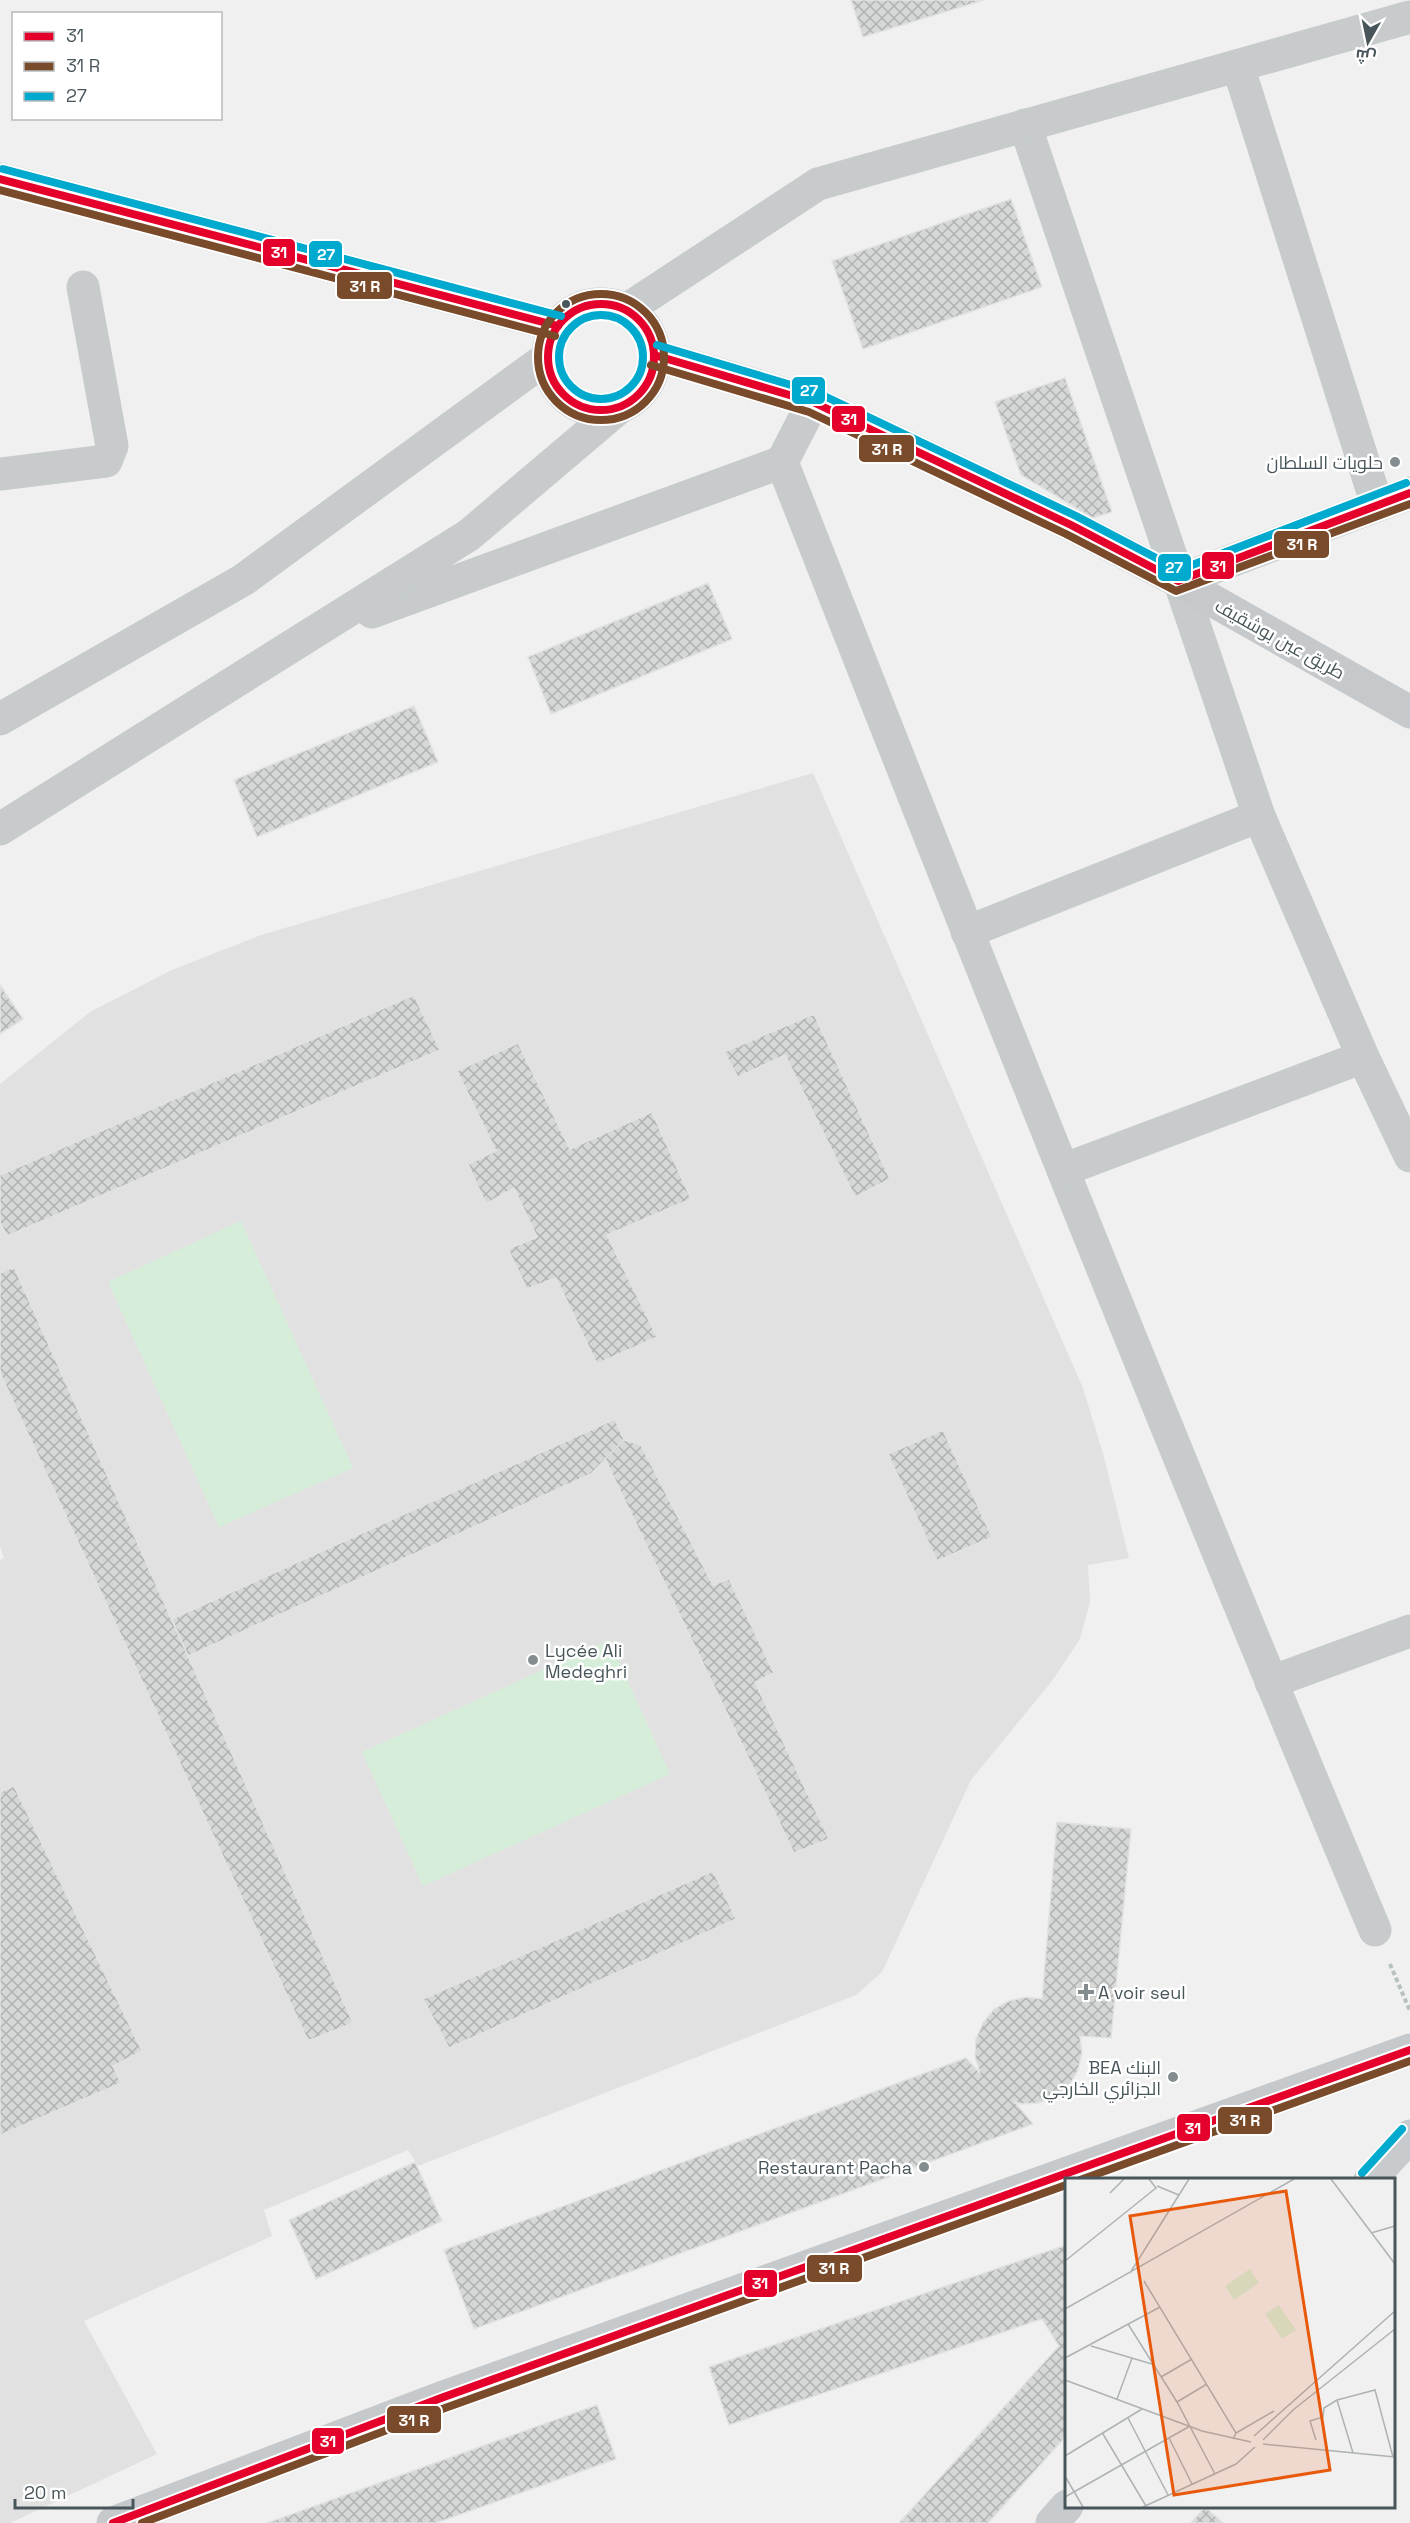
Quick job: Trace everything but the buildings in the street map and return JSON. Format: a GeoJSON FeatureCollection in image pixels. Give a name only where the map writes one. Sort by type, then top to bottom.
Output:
{"type":"FeatureCollection","features":[{"type":"Feature","properties":{"kind":"main road"},"geometry":{"type":"LineString","coordinates":[[0,179],[558,326]]}},
{"type":"Feature","properties":{"kind":"main road"},"geometry":{"type":"LineString","coordinates":[[591,304],[609,304],[626,310],[641,321],[651,337],[654,355],[652,373],[642,390],[620,407],[593,409],[575,403],[561,391],[551,375],[548,357],[550,340],[558,326],[573,311],[591,304]]}},
{"type":"Feature","properties":{"kind":"main road","name":"طريق عين بوشقيف"},"geometry":{"type":"LineString","coordinates":[[654,355],[813,402],[1071,525],[1178,581],[1410,712]]}},
{"type":"Feature","properties":{"kind":"main road"},"geometry":{"type":"LineString","coordinates":[[114,2523],[441,2398],[1410,2050]]}},
{"type":"Feature","properties":{"kind":"main road"},"geometry":{"type":"LineString","coordinates":[[1372,2178],[1410,2136]]}},
{"type":"Feature","properties":{"kind":"main road"},"geometry":{"type":"LineString","coordinates":[[1052,2523],[1065,2508]]}},
{"type":"Feature","properties":{"kind":"street"},"geometry":{"type":"LineString","coordinates":[[626,310],[819,184],[1410,17]]}},
{"type":"Feature","properties":{"kind":"street"},"geometry":{"type":"LineString","coordinates":[[1238,66],[1377,505]]}},
{"type":"Feature","properties":{"kind":"street"},"geometry":{"type":"LineString","coordinates":[[1025,125],[1259,816],[1363,1057],[1410,1156]]}},
{"type":"Feature","properties":{"kind":"street"},"geometry":{"type":"LineString","coordinates":[[0,474],[106,461],[112,446],[83,286]]}},
{"type":"Feature","properties":{"kind":"street"},"geometry":{"type":"LineString","coordinates":[[0,719],[243,580],[548,357]]}},
{"type":"Feature","properties":{"kind":"street"},"geometry":{"type":"LineString","coordinates":[[305,637],[782,462],[813,402]]}},
{"type":"Feature","properties":{"kind":"street"},"geometry":{"type":"LineString","coordinates":[[0,828],[469,535],[620,407]]}},
{"type":"Feature","properties":{"kind":"street"},"geometry":{"type":"LineString","coordinates":[[782,462],[967,932],[1271,1682],[1376,1930]]}},
{"type":"Feature","properties":{"kind":"street"},"geometry":{"type":"LineString","coordinates":[[1178,581],[1410,493]]}},
{"type":"Feature","properties":{"kind":"street"},"geometry":{"type":"LineString","coordinates":[[967,932],[1259,816]]}},
{"type":"Feature","properties":{"kind":"street"},"geometry":{"type":"LineString","coordinates":[[1064,1170],[1363,1057]]}},
{"type":"Feature","properties":{"kind":"street"},"geometry":{"type":"LineString","coordinates":[[1271,1682],[1410,1631]]}},
{"type":"Feature","properties":{"kind":"path"},"geometry":{"type":"LineString","coordinates":[[1376,1930],[1410,2011]]}},
{"type":"Feature","properties":{"kind":"shaded area","name":"Lycée Ali Medeghri"},"geometry":{"type":"Polygon","coordinates":[[[813,773],[1083,1388],[1104,1457],[1129,1558],[1088,1565],[1090,1602],[1080,1639],[1052,1681],[971,1780],[882,1972],[856,1995],[418,2166],[408,2150],[264,2210],[272,2236],[84,2321],[157,2454],[10,2523],[0,2523],[0,1560],[4,1558],[0,1547],[0,1084],[90,1012],[172,970],[261,935],[813,773]]]}},
{"type":"Feature","properties":{"kind":"green space"},"geometry":{"type":"Polygon","coordinates":[[[241,1221],[353,1468],[219,1527],[108,1282],[241,1221]]]}},
{"type":"Feature","properties":{"kind":"green space"},"geometry":{"type":"Polygon","coordinates":[[[609,1640],[670,1774],[423,1886],[362,1752],[609,1640]]]}},
{"type":"Feature","properties":{"kind":"transit line","name":"27"},"geometry":{"type":"LineString","coordinates":[[3,169],[561,316]]}},
{"type":"Feature","properties":{"kind":"transit line","name":"31"},"geometry":{"type":"LineString","coordinates":[[0,179],[558,326]]}},
{"type":"Feature","properties":{"kind":"transit line"},"geometry":{"type":"LineString","coordinates":[[0,190],[555,336]]}},
{"type":"Feature","properties":{"kind":"transit line"},"geometry":{"type":"LineString","coordinates":[[601,294],[625,299],[646,312],[659,333],[664,357],[659,381],[646,402],[625,415],[601,420],[577,415],[556,402],[543,381],[538,357],[543,333],[556,312],[577,299],[601,294]]}},
{"type":"Feature","properties":{"kind":"transit line","name":"31"},"geometry":{"type":"LineString","coordinates":[[601,304],[621,308],[638,320],[650,337],[654,357],[650,377],[638,394],[621,406],[601,410],[581,406],[564,394],[552,377],[548,357],[552,337],[564,320],[581,308],[601,304]]}},
{"type":"Feature","properties":{"kind":"transit line","name":"27"},"geometry":{"type":"LineString","coordinates":[[601,315],[617,318],[631,327],[640,341],[643,357],[640,373],[631,387],[617,396],[601,399],[585,396],[571,387],[562,373],[559,357],[562,341],[571,327],[585,318],[601,315]]}},
{"type":"Feature","properties":{"kind":"transit line","name":"27"},"geometry":{"type":"LineString","coordinates":[[657,345],[818,393],[1076,516],[1179,570],[1406,483]]}},
{"type":"Feature","properties":{"kind":"transit line","name":"31"},"geometry":{"type":"LineString","coordinates":[[654,355],[813,402],[1071,525],[1178,581],[1410,493]]}},
{"type":"Feature","properties":{"kind":"transit line"},"geometry":{"type":"LineString","coordinates":[[651,365],[809,412],[1066,534],[1176,591],[1410,504]]}},
{"type":"Feature","properties":{"kind":"transit line","name":"31"},"geometry":{"type":"LineString","coordinates":[[113,2523],[441,2398],[1410,2050]]}},
{"type":"Feature","properties":{"kind":"transit line"},"geometry":{"type":"LineString","coordinates":[[1086,2178],[1410,2061]]}},
{"type":"Feature","properties":{"kind":"transit line","name":"27"},"geometry":{"type":"LineString","coordinates":[[1362,2173],[1402,2129]]}},
{"type":"Feature","properties":{"kind":"transit line"},"geometry":{"type":"LineString","coordinates":[[142,2523],[445,2408],[1065,2185]]}},
{"type":"Feature","properties":{"kind":"place","name":"حلويات السلطان"},"geometry":{"type":"Point","coordinates":[1395,462]}},
{"type":"Feature","properties":{"kind":"place","name":"Lycée Ali Medeghri"},"geometry":{"type":"Point","coordinates":[533,1660]}},
{"type":"Feature","properties":{"kind":"place","name":"A voir seul"},"geometry":{"type":"Point","coordinates":[1086,1992]}},
{"type":"Feature","properties":{"kind":"place","name":"BEA البنك الجزائري الخارجي"},"geometry":{"type":"Point","coordinates":[1173,2077]}},
{"type":"Feature","properties":{"kind":"place","name":"Restaurant Pacha"},"geometry":{"type":"Point","coordinates":[924,2167]}}]}
